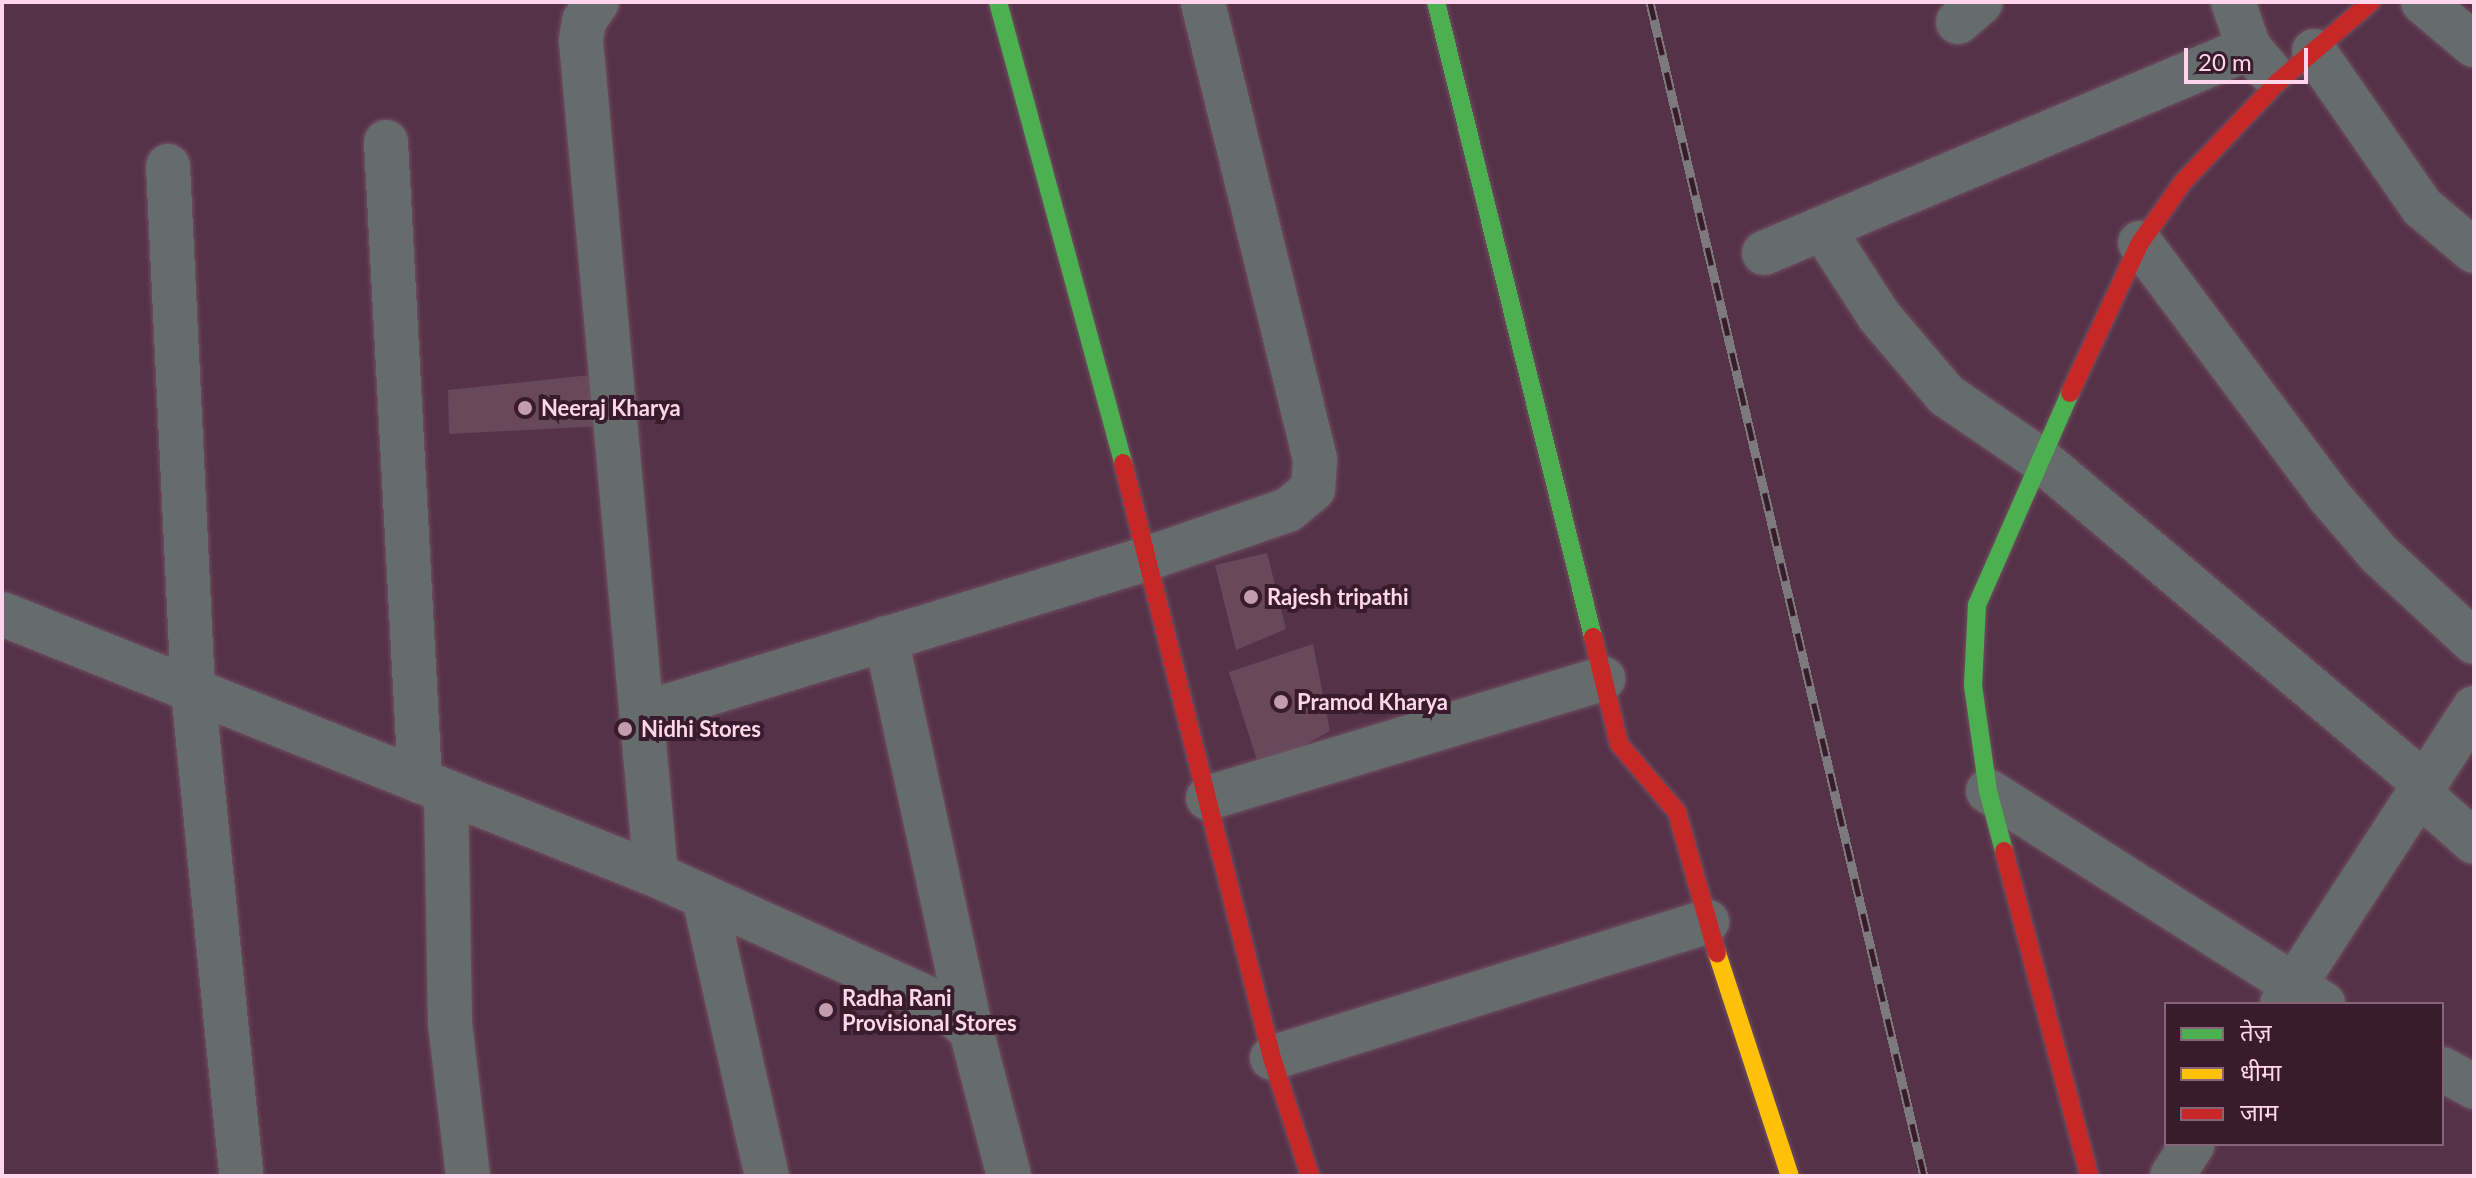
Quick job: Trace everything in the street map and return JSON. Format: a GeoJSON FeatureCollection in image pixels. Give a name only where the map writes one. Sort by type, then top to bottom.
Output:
{"type":"FeatureCollection","features":[{"type":"Feature","properties":{"kind":"street"},"geometry":{"type":"LineString","coordinates":[[597,2],[584,21],[581,41],[656,875]]}},
{"type":"Feature","properties":{"kind":"street"},"geometry":{"type":"LineString","coordinates":[[998,2],[1149,558],[1272,1058],[1310,1176]]}},
{"type":"Feature","properties":{"kind":"street"},"geometry":{"type":"LineString","coordinates":[[642,714],[1149,558],[1288,510],[1313,489],[1317,476],[1203,2]]}},
{"type":"Feature","properties":{"kind":"street"},"geometry":{"type":"LineString","coordinates":[[1436,2],[1619,744],[1677,812],[1707,922],[1790,1176]]}},
{"type":"Feature","properties":{"kind":"street"},"geometry":{"type":"LineString","coordinates":[[2233,2],[2249,48],[2278,82]]}},
{"type":"Feature","properties":{"kind":"street"},"geometry":{"type":"LineString","coordinates":[[2089,1176],[1988,791],[1973,686],[1977,605],[2140,243],[2183,182],[2278,82],[2371,2]]}},
{"type":"Feature","properties":{"kind":"street"},"geometry":{"type":"LineString","coordinates":[[2423,2],[2474,45]]}},
{"type":"Feature","properties":{"kind":"street"},"geometry":{"type":"LineString","coordinates":[[1764,253],[2249,48]]}},
{"type":"Feature","properties":{"kind":"street"},"geometry":{"type":"LineString","coordinates":[[2314,51],[2422,207],[2474,251]]}},
{"type":"Feature","properties":{"kind":"street"},"geometry":{"type":"LineString","coordinates":[[386,142],[450,1023],[468,1176]]}},
{"type":"Feature","properties":{"kind":"street"},"geometry":{"type":"LineString","coordinates":[[168,166],[193,691],[241,1176]]}},
{"type":"Feature","properties":{"kind":"street"},"geometry":{"type":"LineString","coordinates":[[1823,229],[1879,316],[1946,395],[2041,460],[2423,790],[2474,842]]}},
{"type":"Feature","properties":{"kind":"street"},"geometry":{"type":"LineString","coordinates":[[2140,243],[2329,496],[2416,592],[2474,642]]}},
{"type":"Feature","properties":{"kind":"street"},"geometry":{"type":"LineString","coordinates":[[2,614],[656,875],[920,993],[958,1015],[971,1030]]}},
{"type":"Feature","properties":{"kind":"street"},"geometry":{"type":"LineString","coordinates":[[886,638],[971,1030],[1009,1176]]}},
{"type":"Feature","properties":{"kind":"street"},"geometry":{"type":"LineString","coordinates":[[1208,798],[1603,679]]}},
{"type":"Feature","properties":{"kind":"street"},"geometry":{"type":"LineString","coordinates":[[1988,791],[2299,998],[2474,708]]}},
{"type":"Feature","properties":{"kind":"street"},"geometry":{"type":"LineString","coordinates":[[704,897],[767,1176]]}},
{"type":"Feature","properties":{"kind":"street"},"geometry":{"type":"LineString","coordinates":[[1272,1058],[1707,922]]}},
{"type":"Feature","properties":{"kind":"street"},"geometry":{"type":"LineString","coordinates":[[2444,1070],[2474,1087]]}},
{"type":"Feature","properties":{"kind":"street"},"geometry":{"type":"LineString","coordinates":[[2172,1176],[2192,1146]]}},
{"type":"Feature","properties":{"kind":"building","name":"Neeraj Kharya"},"geometry":{"type":"Polygon","coordinates":[[[600,374],[602,426],[449,434],[448,390],[600,374]]]}},
{"type":"Feature","properties":{"kind":"building","name":"Rajesh tripathi"},"geometry":{"type":"Polygon","coordinates":[[[1267,553],[1286,629],[1236,650],[1215,565],[1267,553]]]}},
{"type":"Feature","properties":{"kind":"building","name":"Pramod Kharya"},"geometry":{"type":"Polygon","coordinates":[[[1313,644],[1330,731],[1260,770],[1229,672],[1313,644]]]}},
{"type":"Feature","properties":{"kind":"railway"},"geometry":{"type":"LineString","coordinates":[[1650,2],[1924,1176]]}},
{"type":"Feature","properties":{"kind":"traffic: fast"},"geometry":{"type":"LineString","coordinates":[[998,2],[1123,463]]}},
{"type":"Feature","properties":{"kind":"traffic: fast"},"geometry":{"type":"LineString","coordinates":[[1436,2],[1593,637]]}},
{"type":"Feature","properties":{"kind":"traffic: fast"},"geometry":{"type":"LineString","coordinates":[[2004,851],[1988,791],[1973,686],[1977,605],[2070,393]]}},
{"type":"Feature","properties":{"kind":"traffic: slow"},"geometry":{"type":"LineString","coordinates":[[1717,953],[1790,1176]]}},
{"type":"Feature","properties":{"kind":"traffic: jam"},"geometry":{"type":"LineString","coordinates":[[2070,393],[2140,243],[2183,182],[2278,82],[2371,2]]}},
{"type":"Feature","properties":{"kind":"traffic: jam"},"geometry":{"type":"LineString","coordinates":[[1123,463],[1272,1058],[1310,1176]]}},
{"type":"Feature","properties":{"kind":"traffic: jam"},"geometry":{"type":"LineString","coordinates":[[1593,637],[1619,744],[1677,812],[1717,953]]}},
{"type":"Feature","properties":{"kind":"traffic: jam"},"geometry":{"type":"LineString","coordinates":[[2004,851],[2089,1176]]}},
{"type":"Feature","properties":{"kind":"place","name":"Neeraj Kharya"},"geometry":{"type":"Point","coordinates":[525,408]}},
{"type":"Feature","properties":{"kind":"place","name":"Rajesh tripathi"},"geometry":{"type":"Point","coordinates":[1251,597]}},
{"type":"Feature","properties":{"kind":"place","name":"Pramod Kharya"},"geometry":{"type":"Point","coordinates":[1281,702]}},
{"type":"Feature","properties":{"kind":"place","name":"Nidhi Stores"},"geometry":{"type":"Point","coordinates":[625,729]}},
{"type":"Feature","properties":{"kind":"place","name":"Radha Rani Provisional Stores"},"geometry":{"type":"Point","coordinates":[826,1010]}}]}
